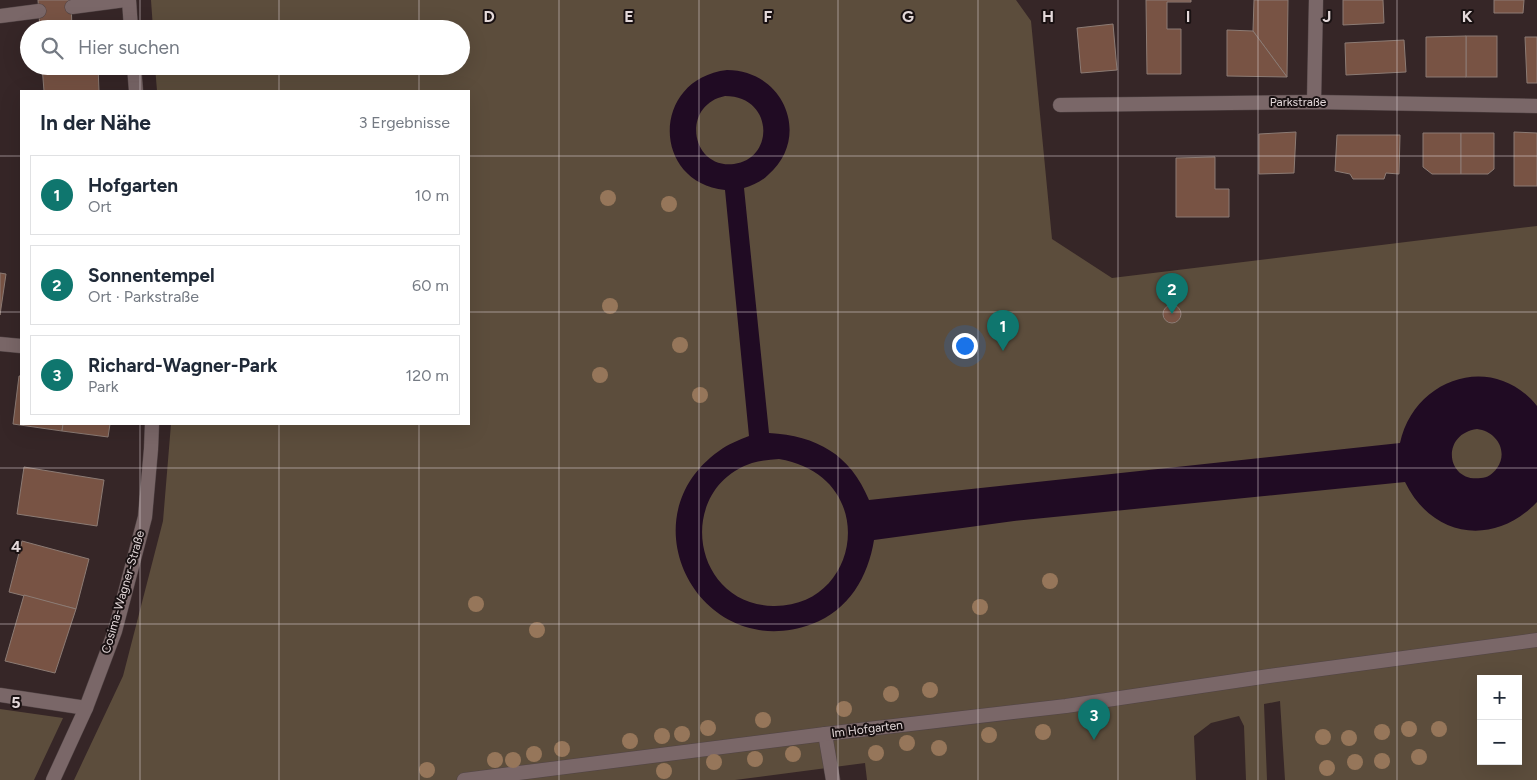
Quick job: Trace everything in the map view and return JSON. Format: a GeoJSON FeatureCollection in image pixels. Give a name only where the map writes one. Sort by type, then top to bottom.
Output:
{"type":"FeatureCollection","features":[{"type":"Feature","properties":{"kind":"street"},"geometry":{"type":"LineString","coordinates":[[72,6],[125,0]]}},
{"type":"Feature","properties":{"kind":"street"},"geometry":{"type":"LineString","coordinates":[[129,0],[131,20]]}},
{"type":"Feature","properties":{"kind":"street"},"geometry":{"type":"LineString","coordinates":[[1314,102],[1316,0]]}},
{"type":"Feature","properties":{"kind":"street"},"geometry":{"type":"LineString","coordinates":[[0,16],[39,11]]}},
{"type":"Feature","properties":{"kind":"street"},"geometry":{"type":"LineString","coordinates":[[135,75],[136,90]]}},
{"type":"Feature","properties":{"kind":"street","name":"Parkstraße"},"geometry":{"type":"LineString","coordinates":[[1060,105],[1314,102],[1537,106]]}},
{"type":"Feature","properties":{"kind":"street"},"geometry":{"type":"LineString","coordinates":[[0,344],[20,346]]}},
{"type":"Feature","properties":{"kind":"street","name":"Cosima-Wagner-Straße"},"geometry":{"type":"LineString","coordinates":[[53,780],[86,708],[115,631],[145,517],[152,425]]}},
{"type":"Feature","properties":{"kind":"street","name":"Im Hofgarten"},"geometry":{"type":"LineString","coordinates":[[464,780],[825,734],[1066,706],[1269,676],[1537,640]]}},
{"type":"Feature","properties":{"kind":"street"},"geometry":{"type":"LineString","coordinates":[[0,695],[86,708]]}},
{"type":"Feature","properties":{"kind":"street"},"geometry":{"type":"LineString","coordinates":[[825,734],[833,780]]}},
{"type":"Feature","properties":{"kind":"shaded area"},"geometry":{"type":"Polygon","coordinates":[[[151,0],[1016,0],[1031,21],[1052,239],[1112,278],[1537,226],[1537,780],[1285,780],[1280,701],[1264,704],[1267,780],[1246,780],[1244,726],[1239,716],[1211,723],[1194,736],[1196,780],[867,780],[865,763],[735,780],[74,780],[123,676],[163,521],[171,425],[470,425],[470,90],[157,90],[156,75],[470,75],[470,20],[152,20],[151,0]]]}},
{"type":"Feature","properties":{"kind":"shaded area"},"geometry":{"type":"Polygon","coordinates":[[[727,70],[747,73],[764,81],[777,93],[785,108],[789,125],[788,143],[781,160],[763,180],[744,188],[769,433],[802,438],[830,450],[842,459],[852,471],[869,500],[1400,443],[1408,420],[1421,402],[1438,388],[1457,380],[1478,376],[1499,379],[1519,389],[1537,406],[1537,502],[1520,516],[1502,526],[1483,530],[1465,530],[1447,525],[1431,515],[1417,501],[1405,482],[1014,521],[874,540],[867,567],[855,591],[825,618],[812,624],[772,631],[737,624],[708,605],[688,578],[677,546],[677,512],[691,480],[719,451],[749,436],[725,190],[701,183],[683,169],[673,151],[670,130],[673,110],[684,91],[702,77],[727,70]],[[725,96],[711,102],[702,111],[697,123],[696,135],[700,147],[708,157],[719,163],[734,164],[747,160],[757,151],[762,140],[763,128],[760,116],[753,106],[741,99],[725,96]],[[1477,429],[1465,433],[1457,439],[1453,448],[1452,457],[1455,466],[1460,473],[1469,478],[1481,478],[1492,474],[1502,455],[1499,443],[1484,431],[1477,429]],[[779,459],[752,463],[727,477],[711,496],[703,519],[703,544],[710,567],[724,586],[745,600],[773,606],[803,601],[826,586],[841,565],[848,540],[845,514],[834,489],[812,470],[779,459]]]}},
{"type":"Feature","properties":{"kind":"shaded area"},"geometry":{"type":"Polygon","coordinates":[[[0,709],[63,718],[34,780],[0,780],[0,709]]]}},
{"type":"Feature","properties":{"kind":"building"},"geometry":{"type":"Polygon","coordinates":[[[38,0],[71,0],[72,20],[39,20],[38,0]]]}},
{"type":"Feature","properties":{"kind":"building"},"geometry":{"type":"Polygon","coordinates":[[[1146,0],[1191,0],[1191,2],[1167,2],[1167,29],[1181,29],[1181,74],[1147,74],[1146,0]]]}},
{"type":"Feature","properties":{"kind":"building"},"geometry":{"type":"Polygon","coordinates":[[[1254,0],[1288,0],[1287,77],[1253,31],[1254,0]]]}},
{"type":"Feature","properties":{"kind":"building"},"geometry":{"type":"Polygon","coordinates":[[[1343,0],[1383,0],[1384,23],[1343,25],[1343,0]]]}},
{"type":"Feature","properties":{"kind":"building"},"geometry":{"type":"Polygon","coordinates":[[[1494,0],[1524,0],[1523,13],[1494,13],[1494,0]]]}},
{"type":"Feature","properties":{"kind":"building"},"geometry":{"type":"Polygon","coordinates":[[[1113,24],[1117,70],[1081,73],[1077,28],[1113,24]]]}},
{"type":"Feature","properties":{"kind":"building"},"geometry":{"type":"Polygon","coordinates":[[[1227,30],[1253,31],[1287,77],[1227,76],[1227,30]]]}},
{"type":"Feature","properties":{"kind":"building"},"geometry":{"type":"Polygon","coordinates":[[[1466,36],[1497,36],[1497,77],[1466,77],[1466,36]]]}},
{"type":"Feature","properties":{"kind":"building"},"geometry":{"type":"Polygon","coordinates":[[[1466,36],[1466,77],[1426,77],[1426,37],[1466,36]]]}},
{"type":"Feature","properties":{"kind":"building"},"geometry":{"type":"Polygon","coordinates":[[[1525,37],[1537,37],[1537,83],[1527,83],[1525,37]]]}},
{"type":"Feature","properties":{"kind":"building"},"geometry":{"type":"Polygon","coordinates":[[[1404,40],[1406,72],[1346,75],[1345,43],[1404,40]]]}},
{"type":"Feature","properties":{"kind":"building"},"geometry":{"type":"Polygon","coordinates":[[[43,75],[98,75],[99,90],[44,90],[43,75]]]}},
{"type":"Feature","properties":{"kind":"building"},"geometry":{"type":"Polygon","coordinates":[[[1296,132],[1294,173],[1259,174],[1259,134],[1296,132]]]}},
{"type":"Feature","properties":{"kind":"building"},"geometry":{"type":"Polygon","coordinates":[[[1514,132],[1537,133],[1537,186],[1514,186],[1514,132]]]}},
{"type":"Feature","properties":{"kind":"building"},"geometry":{"type":"Polygon","coordinates":[[[1423,133],[1461,133],[1461,174],[1432,174],[1423,167],[1423,133]]]}},
{"type":"Feature","properties":{"kind":"building"},"geometry":{"type":"Polygon","coordinates":[[[1461,133],[1494,133],[1494,169],[1488,174],[1461,174],[1461,133]]]}},
{"type":"Feature","properties":{"kind":"building"},"geometry":{"type":"Polygon","coordinates":[[[1337,135],[1400,135],[1399,174],[1386,173],[1384,179],[1353,179],[1350,174],[1335,171],[1337,135]]]}},
{"type":"Feature","properties":{"kind":"building"},"geometry":{"type":"Polygon","coordinates":[[[1215,157],[1215,189],[1229,189],[1229,217],[1176,217],[1176,158],[1215,157]]]}},
{"type":"Feature","properties":{"kind":"building"},"geometry":{"type":"Polygon","coordinates":[[[0,273],[6,274],[0,315],[0,273]]]}},
{"type":"Feature","properties":{"kind":"building"},"geometry":{"type":"Polygon","coordinates":[[[1172,305],[1178,308],[1181,314],[1178,320],[1172,323],[1166,320],[1163,314],[1166,308],[1172,305]]]}},
{"type":"Feature","properties":{"kind":"building"},"geometry":{"type":"Polygon","coordinates":[[[19,376],[20,376],[20,425],[13,424],[19,376]]]}},
{"type":"Feature","properties":{"kind":"building"},"geometry":{"type":"Polygon","coordinates":[[[20,425],[63,425],[62,431],[20,425]]]}},
{"type":"Feature","properties":{"kind":"building"},"geometry":{"type":"Polygon","coordinates":[[[63,425],[110,425],[108,437],[62,431],[63,425]]]}},
{"type":"Feature","properties":{"kind":"building"},"geometry":{"type":"Polygon","coordinates":[[[24,467],[104,480],[97,526],[17,514],[24,467]]]}},
{"type":"Feature","properties":{"kind":"building"},"geometry":{"type":"Polygon","coordinates":[[[22,541],[89,559],[76,609],[9,592],[22,541]]]}},
{"type":"Feature","properties":{"kind":"building"},"geometry":{"type":"Polygon","coordinates":[[[24,595],[76,609],[55,673],[5,661],[24,595]]]}},
{"type":"Feature","properties":{"kind":"place","name":"Sonnentempel"},"geometry":{"type":"Point","coordinates":[1172,314]}},
{"type":"Feature","properties":{"kind":"place","name":"Hofgarten"},"geometry":{"type":"Point","coordinates":[1003,351]}},
{"type":"Feature","properties":{"kind":"place","name":"Richard-Wagner-Park"},"geometry":{"type":"Point","coordinates":[1094,740]}}]}
